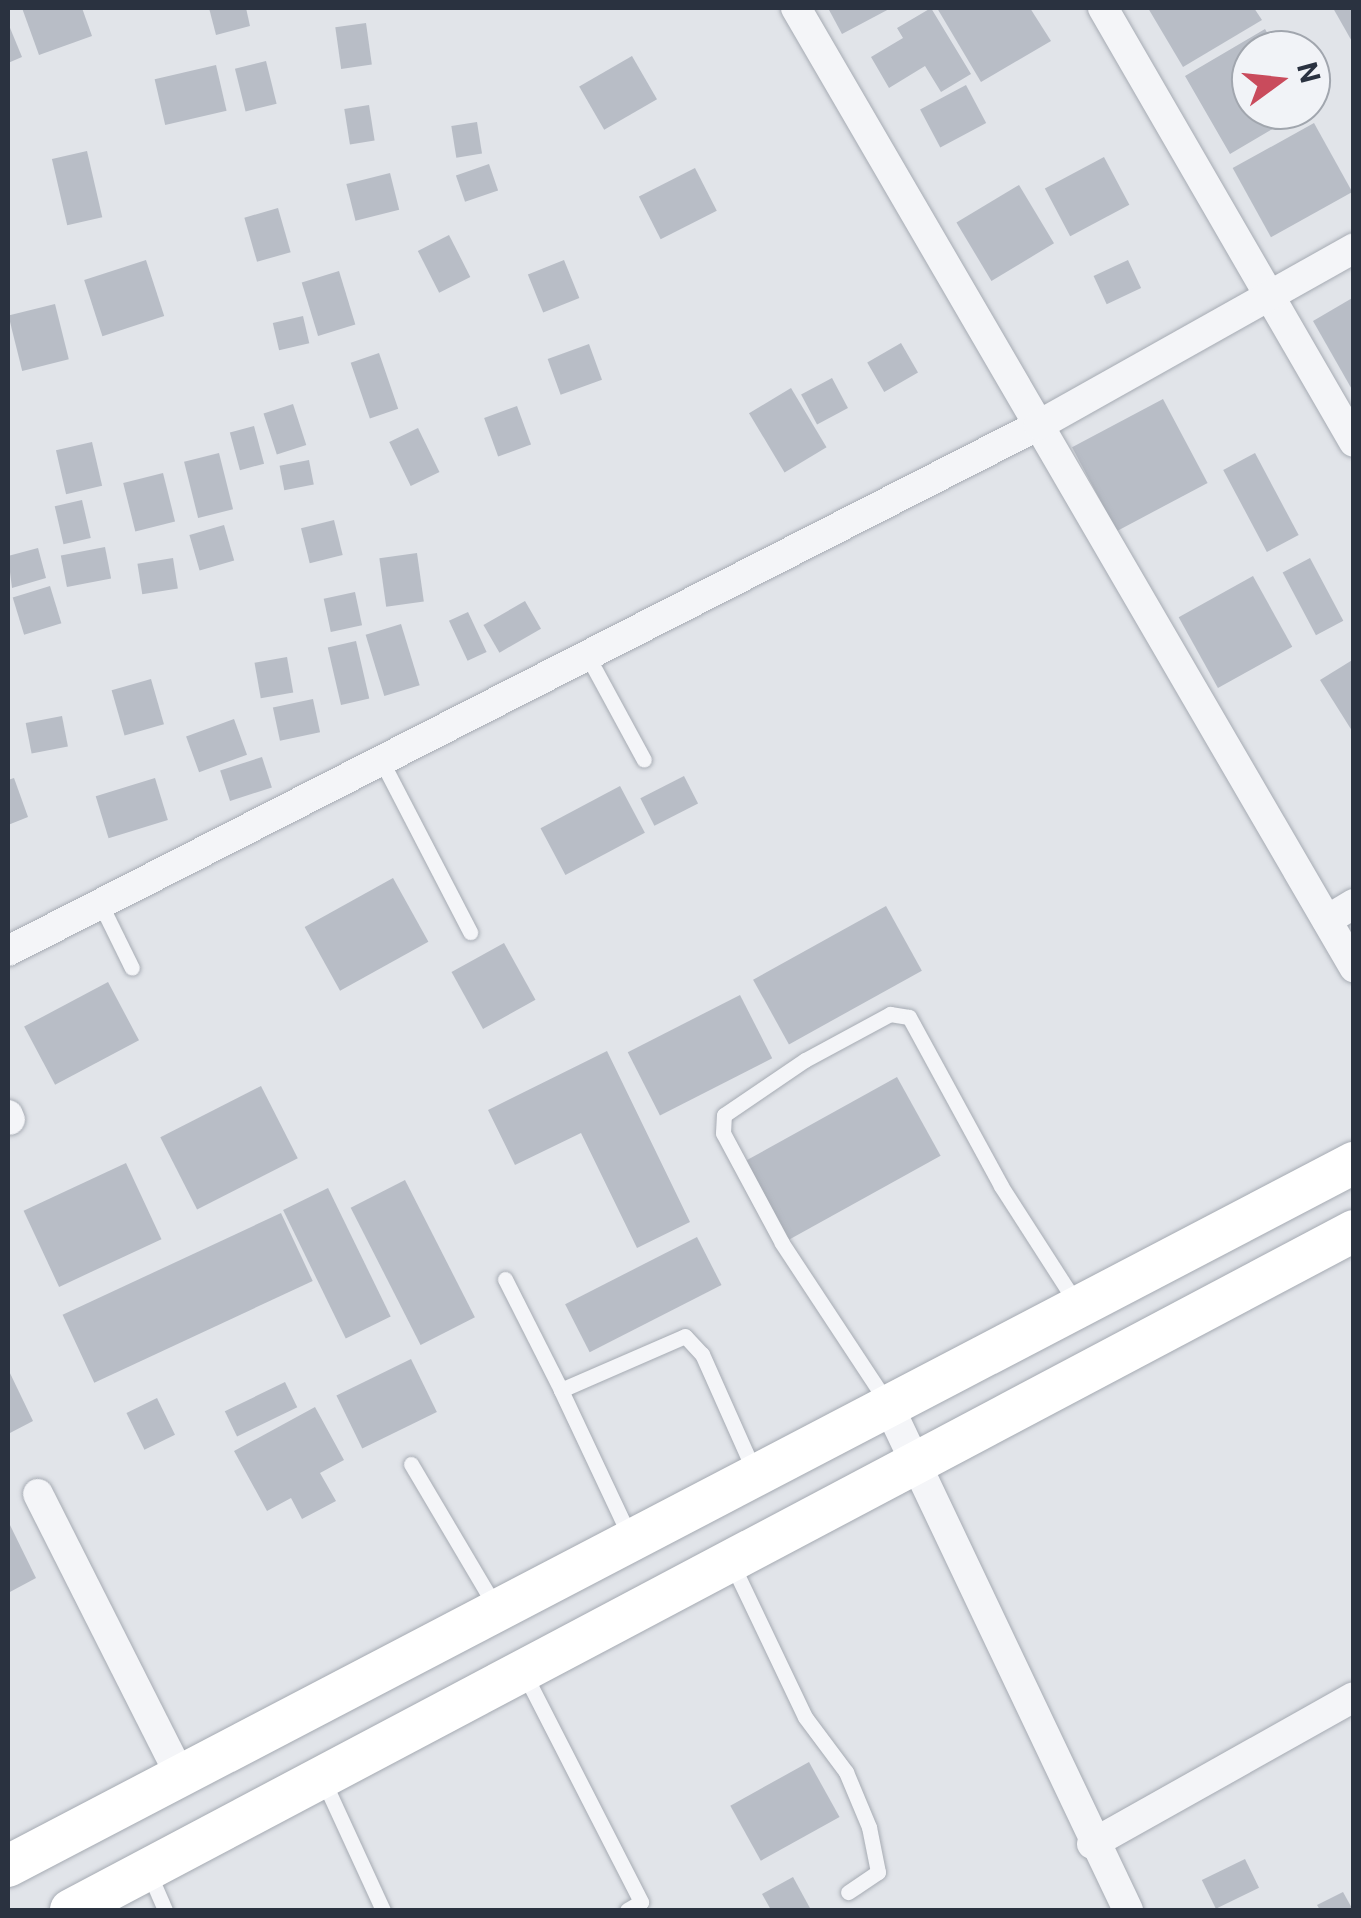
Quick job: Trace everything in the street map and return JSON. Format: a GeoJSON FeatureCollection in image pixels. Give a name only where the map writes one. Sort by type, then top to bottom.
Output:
{"type":"FeatureCollection","features":[{"type":"Feature","properties":{"kind":"main road"},"geometry":{"type":"LineString","coordinates":[[8,1866],[1354,1163]]}},
{"type":"Feature","properties":{"kind":"main road"},"geometry":{"type":"LineString","coordinates":[[71,1910],[731,1562],[915,1458],[1354,1231]]}},
{"type":"Feature","properties":{"kind":"street"},"geometry":{"type":"LineString","coordinates":[[796,8],[1354,967]]}},
{"type":"Feature","properties":{"kind":"street"},"geometry":{"type":"LineString","coordinates":[[1103,8],[1266,297],[1354,442]]}},
{"type":"Feature","properties":{"kind":"street"},"geometry":{"type":"LineString","coordinates":[[8,951],[1038,424],[1354,248]]}},
{"type":"Feature","properties":{"kind":"street"},"geometry":{"type":"LineString","coordinates":[[1327,920],[1354,904]]}},
{"type":"Feature","properties":{"kind":"street"},"geometry":{"type":"LineString","coordinates":[[888,1405],[1092,1844],[1128,1910]]}},
{"type":"Feature","properties":{"kind":"street"},"geometry":{"type":"LineString","coordinates":[[38,1494],[180,1775]]}},
{"type":"Feature","properties":{"kind":"street"},"geometry":{"type":"LineString","coordinates":[[1092,1844],[1354,1696]]}},
{"type":"Feature","properties":{"kind":"lane"},"geometry":{"type":"LineString","coordinates":[[588,655],[644,760]]}},
{"type":"Feature","properties":{"kind":"lane"},"geometry":{"type":"LineString","coordinates":[[381,760],[470,932]]}},
{"type":"Feature","properties":{"kind":"lane"},"geometry":{"type":"LineString","coordinates":[[100,904],[132,968]]}},
{"type":"Feature","properties":{"kind":"lane"},"geometry":{"type":"LineString","coordinates":[[888,1405],[782,1243],[720,1123],[805,1060],[890,1014],[909,1017],[922,1034],[1001,1186],[1078,1306]]}},
{"type":"Feature","properties":{"kind":"lane"},"geometry":{"type":"LineString","coordinates":[[505,1279],[632,1539]]}},
{"type":"Feature","properties":{"kind":"lane"},"geometry":{"type":"LineString","coordinates":[[561,1390],[686,1336],[702,1354],[755,1474]]}},
{"type":"Feature","properties":{"kind":"lane"},"geometry":{"type":"LineString","coordinates":[[412,1464],[497,1609]]}},
{"type":"Feature","properties":{"kind":"lane"},"geometry":{"type":"LineString","coordinates":[[731,1562],[804,1717],[846,1772],[870,1827],[878,1872],[848,1892]]}},
{"type":"Feature","properties":{"kind":"lane"},"geometry":{"type":"LineString","coordinates":[[523,1672],[641,1902],[627,1910]]}},
{"type":"Feature","properties":{"kind":"lane"},"geometry":{"type":"LineString","coordinates":[[322,1778],[383,1910]]}},
{"type":"Feature","properties":{"kind":"lane"},"geometry":{"type":"LineString","coordinates":[[147,1870],[165,1910]]}},
{"type":"Feature","properties":{"kind":"building"},"geometry":{"type":"Polygon","coordinates":[[[22,8],[82,8],[92,36],[39,55],[22,8]]]}},
{"type":"Feature","properties":{"kind":"building"},"geometry":{"type":"Polygon","coordinates":[[[209,8],[246,8],[250,26],[216,35],[209,8]]]}},
{"type":"Feature","properties":{"kind":"building"},"geometry":{"type":"Polygon","coordinates":[[[828,8],[891,8],[842,34],[828,8]]]}},
{"type":"Feature","properties":{"kind":"building"},"geometry":{"type":"Polygon","coordinates":[[[931,8],[971,74],[941,92],[925,66],[889,88],[871,57],[903,38],[897,28],[931,8]]]}},
{"type":"Feature","properties":{"kind":"building"},"geometry":{"type":"Polygon","coordinates":[[[937,8],[1030,8],[1051,41],[981,82],[937,8]]]}},
{"type":"Feature","properties":{"kind":"building"},"geometry":{"type":"Polygon","coordinates":[[[1148,8],[1254,8],[1262,20],[1245,30],[1231,30],[1231,38],[1183,67],[1148,8]]]}},
{"type":"Feature","properties":{"kind":"building"},"geometry":{"type":"Polygon","coordinates":[[[1333,8],[1354,8],[1354,45],[1333,8]]]}},
{"type":"Feature","properties":{"kind":"building"},"geometry":{"type":"Polygon","coordinates":[[[8,23],[22,57],[8,63],[8,23]]]}},
{"type":"Feature","properties":{"kind":"building"},"geometry":{"type":"Polygon","coordinates":[[[366,23],[372,65],[341,69],[335,27],[366,23]]]}},
{"type":"Feature","properties":{"kind":"building"},"geometry":{"type":"Polygon","coordinates":[[[1231,49],[1231,130],[1271,130],[1230,154],[1185,76],[1231,49]]]}},
{"type":"Feature","properties":{"kind":"building"},"geometry":{"type":"Polygon","coordinates":[[[632,56],[657,99],[604,130],[579,86],[632,56]]]}},
{"type":"Feature","properties":{"kind":"building"},"geometry":{"type":"Polygon","coordinates":[[[266,61],[277,104],[246,111],[235,69],[266,61]]]}},
{"type":"Feature","properties":{"kind":"building"},"geometry":{"type":"Polygon","coordinates":[[[216,65],[227,111],[165,125],[155,79],[216,65]]]}},
{"type":"Feature","properties":{"kind":"building"},"geometry":{"type":"Polygon","coordinates":[[[966,85],[986,123],[940,147],[920,109],[966,85]]]}},
{"type":"Feature","properties":{"kind":"building"},"geometry":{"type":"Polygon","coordinates":[[[369,105],[375,141],[350,144],[344,109],[369,105]]]}},
{"type":"Feature","properties":{"kind":"building"},"geometry":{"type":"Polygon","coordinates":[[[477,122],[482,154],[456,158],[451,126],[477,122]]]}},
{"type":"Feature","properties":{"kind":"building"},"geometry":{"type":"Polygon","coordinates":[[[1301,130],[1318,130],[1352,192],[1271,237],[1233,168],[1301,130]]]}},
{"type":"Feature","properties":{"kind":"building"},"geometry":{"type":"Polygon","coordinates":[[[87,151],[102,217],[67,225],[52,159],[87,151]]]}},
{"type":"Feature","properties":{"kind":"building"},"geometry":{"type":"Polygon","coordinates":[[[1104,157],[1129,205],[1070,236],[1045,188],[1104,157]]]}},
{"type":"Feature","properties":{"kind":"building"},"geometry":{"type":"Polygon","coordinates":[[[489,164],[498,190],[465,202],[456,175],[489,164]]]}},
{"type":"Feature","properties":{"kind":"building"},"geometry":{"type":"Polygon","coordinates":[[[695,168],[717,211],[661,239],[639,197],[695,168]]]}},
{"type":"Feature","properties":{"kind":"building"},"geometry":{"type":"Polygon","coordinates":[[[390,173],[399,210],[356,221],[346,184],[390,173]]]}},
{"type":"Feature","properties":{"kind":"building"},"geometry":{"type":"Polygon","coordinates":[[[1019,185],[1054,243],[991,281],[956,223],[1019,185]]]}},
{"type":"Feature","properties":{"kind":"building"},"geometry":{"type":"Polygon","coordinates":[[[278,208],[291,252],[257,262],[244,218],[278,208]]]}},
{"type":"Feature","properties":{"kind":"building"},"geometry":{"type":"Polygon","coordinates":[[[449,235],[470,277],[439,293],[418,251],[449,235]]]}},
{"type":"Feature","properties":{"kind":"building"},"geometry":{"type":"Polygon","coordinates":[[[146,260],[164,316],[102,336],[84,280],[146,260]]]}},
{"type":"Feature","properties":{"kind":"building"},"geometry":{"type":"Polygon","coordinates":[[[564,260],[579,298],[543,313],[528,275],[564,260]]]}},
{"type":"Feature","properties":{"kind":"building"},"geometry":{"type":"Polygon","coordinates":[[[1128,260],[1141,288],[1107,304],[1094,276],[1128,260]]]}},
{"type":"Feature","properties":{"kind":"building"},"geometry":{"type":"Polygon","coordinates":[[[339,271],[355,325],[318,336],[302,282],[339,271]]]}},
{"type":"Feature","properties":{"kind":"building"},"geometry":{"type":"Polygon","coordinates":[[[1354,297],[1354,393],[1313,321],[1354,297]]]}},
{"type":"Feature","properties":{"kind":"building"},"geometry":{"type":"Polygon","coordinates":[[[55,304],[69,359],[22,371],[8,316],[55,304]]]}},
{"type":"Feature","properties":{"kind":"building"},"geometry":{"type":"Polygon","coordinates":[[[303,316],[309,343],[279,350],[273,323],[303,316]]]}},
{"type":"Feature","properties":{"kind":"building"},"geometry":{"type":"Polygon","coordinates":[[[901,343],[918,372],[884,392],[867,362],[901,343]]]}},
{"type":"Feature","properties":{"kind":"building"},"geometry":{"type":"Polygon","coordinates":[[[589,344],[602,380],[561,395],[548,359],[589,344]]]}},
{"type":"Feature","properties":{"kind":"building"},"geometry":{"type":"Polygon","coordinates":[[[379,353],[398,409],[370,419],[351,363],[379,353]]]}},
{"type":"Feature","properties":{"kind":"building"},"geometry":{"type":"Polygon","coordinates":[[[832,378],[848,408],[817,424],[801,394],[832,378]]]}},
{"type":"Feature","properties":{"kind":"building"},"geometry":{"type":"Polygon","coordinates":[[[791,388],[827,447],[785,472],[749,413],[791,388]]]}},
{"type":"Feature","properties":{"kind":"building"},"geometry":{"type":"Polygon","coordinates":[[[1163,399],[1208,483],[1117,531],[1072,447],[1163,399]]]}},
{"type":"Feature","properties":{"kind":"building"},"geometry":{"type":"Polygon","coordinates":[[[293,404],[306,445],[277,454],[264,414],[293,404]]]}},
{"type":"Feature","properties":{"kind":"building"},"geometry":{"type":"Polygon","coordinates":[[[517,406],[531,445],[498,456],[484,418],[517,406]]]}},
{"type":"Feature","properties":{"kind":"building"},"geometry":{"type":"Polygon","coordinates":[[[254,426],[264,464],[240,470],[230,432],[254,426]]]}},
{"type":"Feature","properties":{"kind":"building"},"geometry":{"type":"Polygon","coordinates":[[[418,428],[439,472],[411,486],[389,442],[418,428]]]}},
{"type":"Feature","properties":{"kind":"building"},"geometry":{"type":"Polygon","coordinates":[[[92,442],[102,486],[66,494],[56,450],[92,442]]]}},
{"type":"Feature","properties":{"kind":"building"},"geometry":{"type":"Polygon","coordinates":[[[219,453],[233,509],[198,518],[184,462],[219,453]]]}},
{"type":"Feature","properties":{"kind":"building"},"geometry":{"type":"Polygon","coordinates":[[[1255,453],[1299,535],[1267,552],[1223,470],[1255,453]]]}},
{"type":"Feature","properties":{"kind":"building"},"geometry":{"type":"Polygon","coordinates":[[[309,460],[314,485],[284,490],[280,466],[309,460]]]}},
{"type":"Feature","properties":{"kind":"building"},"geometry":{"type":"Polygon","coordinates":[[[163,473],[175,522],[135,531],[123,483],[163,473]]]}},
{"type":"Feature","properties":{"kind":"building"},"geometry":{"type":"Polygon","coordinates":[[[82,500],[91,538],[63,544],[55,506],[82,500]]]}},
{"type":"Feature","properties":{"kind":"building"},"geometry":{"type":"Polygon","coordinates":[[[334,520],[343,555],[310,563],[301,528],[334,520]]]}},
{"type":"Feature","properties":{"kind":"building"},"geometry":{"type":"Polygon","coordinates":[[[224,525],[234,561],[200,570],[189,535],[224,525]]]}},
{"type":"Feature","properties":{"kind":"building"},"geometry":{"type":"Polygon","coordinates":[[[105,547],[111,578],[67,587],[61,556],[105,547]]]}},
{"type":"Feature","properties":{"kind":"building"},"geometry":{"type":"Polygon","coordinates":[[[38,548],[46,578],[12,588],[8,556],[38,548]]]}},
{"type":"Feature","properties":{"kind":"building"},"geometry":{"type":"Polygon","coordinates":[[[417,553],[424,602],[386,607],[379,558],[417,553]]]}},
{"type":"Feature","properties":{"kind":"building"},"geometry":{"type":"Polygon","coordinates":[[[173,558],[178,589],[142,594],[137,564],[173,558]]]}},
{"type":"Feature","properties":{"kind":"building"},"geometry":{"type":"Polygon","coordinates":[[[1310,558],[1343,621],[1316,635],[1283,573],[1310,558]]]}},
{"type":"Feature","properties":{"kind":"building"},"geometry":{"type":"Polygon","coordinates":[[[1253,576],[1292,647],[1218,688],[1179,617],[1253,576]]]}},
{"type":"Feature","properties":{"kind":"building"},"geometry":{"type":"Polygon","coordinates":[[[50,586],[61,623],[24,635],[13,597],[50,586]]]}},
{"type":"Feature","properties":{"kind":"building"},"geometry":{"type":"Polygon","coordinates":[[[355,592],[362,625],[331,632],[324,599],[355,592]]]}},
{"type":"Feature","properties":{"kind":"building"},"geometry":{"type":"Polygon","coordinates":[[[525,601],[541,629],[499,653],[483,625],[525,601]]]}},
{"type":"Feature","properties":{"kind":"building"},"geometry":{"type":"Polygon","coordinates":[[[468,612],[487,652],[468,661],[449,621],[468,612]]]}},
{"type":"Feature","properties":{"kind":"building"},"geometry":{"type":"Polygon","coordinates":[[[401,624],[420,685],[384,696],[366,635],[401,624]]]}},
{"type":"Feature","properties":{"kind":"building"},"geometry":{"type":"Polygon","coordinates":[[[356,641],[369,698],[341,705],[328,648],[356,641]]]}},
{"type":"Feature","properties":{"kind":"building"},"geometry":{"type":"Polygon","coordinates":[[[287,657],[293,692],[261,698],[255,663],[287,657]]]}},
{"type":"Feature","properties":{"kind":"building"},"geometry":{"type":"Polygon","coordinates":[[[1354,659],[1354,734],[1320,680],[1354,659]]]}},
{"type":"Feature","properties":{"kind":"building"},"geometry":{"type":"Polygon","coordinates":[[[151,679],[164,724],[125,735],[112,690],[151,679]]]}},
{"type":"Feature","properties":{"kind":"building"},"geometry":{"type":"Polygon","coordinates":[[[313,699],[320,732],[280,741],[273,708],[313,699]]]}},
{"type":"Feature","properties":{"kind":"building"},"geometry":{"type":"Polygon","coordinates":[[[62,716],[68,746],[32,753],[26,723],[62,716]]]}},
{"type":"Feature","properties":{"kind":"building"},"geometry":{"type":"Polygon","coordinates":[[[234,719],[247,755],[199,772],[186,736],[234,719]]]}},
{"type":"Feature","properties":{"kind":"building"},"geometry":{"type":"Polygon","coordinates":[[[262,757],[272,787],[230,801],[220,771],[262,757]]]}},
{"type":"Feature","properties":{"kind":"building"},"geometry":{"type":"Polygon","coordinates":[[[684,776],[698,804],[654,826],[640,798],[684,776]]]}},
{"type":"Feature","properties":{"kind":"building"},"geometry":{"type":"Polygon","coordinates":[[[14,778],[28,817],[8,825],[8,780],[14,778]]]}},
{"type":"Feature","properties":{"kind":"building"},"geometry":{"type":"Polygon","coordinates":[[[155,778],[168,820],[109,838],[96,796],[155,778]]]}},
{"type":"Feature","properties":{"kind":"building"},"geometry":{"type":"Polygon","coordinates":[[[620,786],[645,833],[565,875],[541,828],[620,786]]]}},
{"type":"Feature","properties":{"kind":"building"},"geometry":{"type":"Polygon","coordinates":[[[393,878],[428,942],[340,991],[305,927],[393,878]]]}},
{"type":"Feature","properties":{"kind":"building"},"geometry":{"type":"Polygon","coordinates":[[[886,906],[922,971],[789,1044],[753,980],[886,906]]]}},
{"type":"Feature","properties":{"kind":"building"},"geometry":{"type":"Polygon","coordinates":[[[504,943],[536,1000],[483,1029],[452,972],[504,943]]]}},
{"type":"Feature","properties":{"kind":"building"},"geometry":{"type":"Polygon","coordinates":[[[108,982],[139,1040],[55,1085],[24,1027],[108,982]]]}},
{"type":"Feature","properties":{"kind":"building"},"geometry":{"type":"Polygon","coordinates":[[[740,995],[772,1058],[660,1115],[628,1052],[740,995]]]}},
{"type":"Feature","properties":{"kind":"building"},"geometry":{"type":"Polygon","coordinates":[[[607,1051],[690,1222],[637,1248],[581,1133],[515,1165],[488,1110],[607,1051]]]}},
{"type":"Feature","properties":{"kind":"building"},"geometry":{"type":"Polygon","coordinates":[[[897,1077],[941,1156],[789,1240],[746,1161],[897,1077]]]}},
{"type":"Feature","properties":{"kind":"building"},"geometry":{"type":"Polygon","coordinates":[[[261,1086],[298,1158],[197,1209],[160,1137],[261,1086]]]}},
{"type":"Feature","properties":{"kind":"building"},"geometry":{"type":"Polygon","coordinates":[[[126,1163],[161,1239],[59,1287],[24,1211],[126,1163]]]}},
{"type":"Feature","properties":{"kind":"building"},"geometry":{"type":"Polygon","coordinates":[[[405,1180],[475,1317],[421,1345],[351,1208],[405,1180]]]}},
{"type":"Feature","properties":{"kind":"building"},"geometry":{"type":"Polygon","coordinates":[[[328,1188],[391,1317],[346,1338],[283,1210],[328,1188]]]}},
{"type":"Feature","properties":{"kind":"building"},"geometry":{"type":"Polygon","coordinates":[[[281,1213],[313,1281],[94,1383],[63,1315],[281,1213]]]}},
{"type":"Feature","properties":{"kind":"building"},"geometry":{"type":"Polygon","coordinates":[[[697,1237],[722,1285],[590,1352],[565,1304],[697,1237]]]}},
{"type":"Feature","properties":{"kind":"building"},"geometry":{"type":"Polygon","coordinates":[[[411,1359],[437,1412],[362,1448],[336,1395],[411,1359]]]}},
{"type":"Feature","properties":{"kind":"building"},"geometry":{"type":"Polygon","coordinates":[[[8,1369],[33,1421],[8,1434],[8,1369]]]}},
{"type":"Feature","properties":{"kind":"building"},"geometry":{"type":"Polygon","coordinates":[[[285,1382],[297,1407],[237,1437],[225,1411],[285,1382]]]}},
{"type":"Feature","properties":{"kind":"building"},"geometry":{"type":"Polygon","coordinates":[[[157,1398],[175,1435],[144,1450],[126,1413],[157,1398]]]}},
{"type":"Feature","properties":{"kind":"building"},"geometry":{"type":"Polygon","coordinates":[[[315,1407],[344,1460],[320,1473],[336,1501],[302,1519],[291,1498],[267,1511],[234,1451],[315,1407]]]}},
{"type":"Feature","properties":{"kind":"building"},"geometry":{"type":"Polygon","coordinates":[[[8,1521],[36,1578],[8,1593],[8,1521]]]}},
{"type":"Feature","properties":{"kind":"building"},"geometry":{"type":"Polygon","coordinates":[[[809,1762],[840,1817],[761,1861],[730,1806],[809,1762]]]}},
{"type":"Feature","properties":{"kind":"building"},"geometry":{"type":"Polygon","coordinates":[[[1245,1859],[1259,1888],[1216,1909],[1202,1880],[1245,1859]]]}},
{"type":"Feature","properties":{"kind":"building"},"geometry":{"type":"Polygon","coordinates":[[[793,1877],[811,1910],[771,1910],[762,1894],[793,1877]]]}},
{"type":"Feature","properties":{"kind":"building"},"geometry":{"type":"Polygon","coordinates":[[[1343,1892],[1353,1910],[1320,1910],[1317,1905],[1343,1892]]]}}]}
